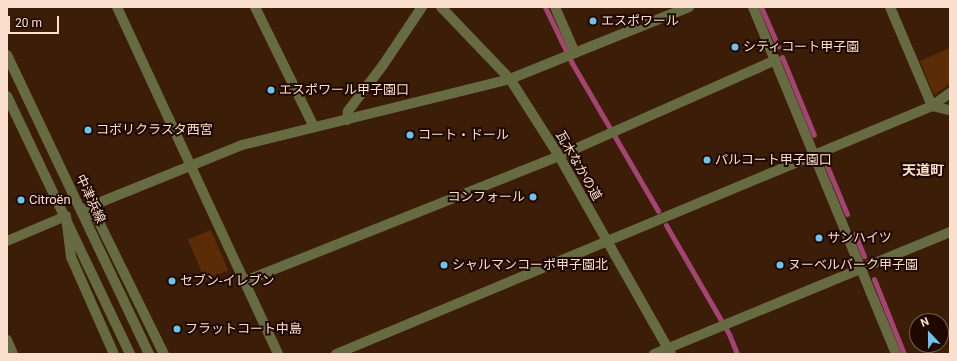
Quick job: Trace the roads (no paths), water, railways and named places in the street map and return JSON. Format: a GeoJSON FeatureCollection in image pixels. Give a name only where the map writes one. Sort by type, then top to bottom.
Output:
{"type":"FeatureCollection","features":[{"type":"Feature","properties":{"kind":"street"},"geometry":{"type":"LineString","coordinates":[[117,7],[278,354]]}},
{"type":"Feature","properties":{"kind":"street"},"geometry":{"type":"LineString","coordinates":[[255,7],[314,127]]}},
{"type":"Feature","properties":{"kind":"street"},"geometry":{"type":"LineString","coordinates":[[347,120],[348,111],[383,65],[422,7]]}},
{"type":"Feature","properties":{"kind":"street","name":"瓦木なかの道"},"geometry":{"type":"LineString","coordinates":[[441,7],[510,79],[559,156],[669,351]]}},
{"type":"Feature","properties":{"kind":"street"},"geometry":{"type":"LineString","coordinates":[[555,7],[570,55]]}},
{"type":"Feature","properties":{"kind":"street"},"geometry":{"type":"LineString","coordinates":[[81,210],[242,145],[510,79],[689,7]]}},
{"type":"Feature","properties":{"kind":"street"},"geometry":{"type":"LineString","coordinates":[[753,7],[896,354]]}},
{"type":"Feature","properties":{"kind":"street"},"geometry":{"type":"LineString","coordinates":[[890,7],[932,106]]}},
{"type":"Feature","properties":{"kind":"street","name":"中津浜線"},"geometry":{"type":"LineString","coordinates":[[7,55],[149,354]]}},
{"type":"Feature","properties":{"kind":"street"},"geometry":{"type":"LineString","coordinates":[[245,281],[559,156],[776,60]]}},
{"type":"Feature","properties":{"kind":"street"},"geometry":{"type":"LineString","coordinates":[[336,354],[932,106],[950,93]]}},
{"type":"Feature","properties":{"kind":"street"},"geometry":{"type":"LineString","coordinates":[[7,96],[66,216],[130,354]]}},
{"type":"Feature","properties":{"kind":"street"},"geometry":{"type":"LineString","coordinates":[[932,106],[950,110]]}},
{"type":"Feature","properties":{"kind":"street"},"geometry":{"type":"LineString","coordinates":[[81,210],[96,216],[164,354]]}},
{"type":"Feature","properties":{"kind":"street"},"geometry":{"type":"LineString","coordinates":[[7,241],[66,216]]}},
{"type":"Feature","properties":{"kind":"street"},"geometry":{"type":"LineString","coordinates":[[66,216],[71,257],[114,354]]}},
{"type":"Feature","properties":{"kind":"street"},"geometry":{"type":"LineString","coordinates":[[654,354],[669,351],[723,325],[950,232]]}},
{"type":"Feature","properties":{"kind":"street"},"geometry":{"type":"LineString","coordinates":[[7,340],[13,354]]}},
{"type":"Feature","properties":{"kind":"waterway"},"geometry":{"type":"LineString","coordinates":[[545,7],[572,63],[658,211]]}},
{"type":"Feature","properties":{"kind":"waterway"},"geometry":{"type":"LineString","coordinates":[[761,7],[778,46]]}},
{"type":"Feature","properties":{"kind":"waterway"},"geometry":{"type":"LineString","coordinates":[[782,57],[814,135]]}},
{"type":"Feature","properties":{"kind":"waterway"},"geometry":{"type":"LineString","coordinates":[[827,166],[847,214]]}},
{"type":"Feature","properties":{"kind":"waterway"},"geometry":{"type":"LineString","coordinates":[[666,225],[729,334],[737,354]]}},
{"type":"Feature","properties":{"kind":"waterway"},"geometry":{"type":"LineString","coordinates":[[855,234],[864,256]]}},
{"type":"Feature","properties":{"kind":"waterway"},"geometry":{"type":"LineString","coordinates":[[874,279],[904,354]]}},
{"type":"Feature","properties":{"kind":"place","name":"エスポワール"},"geometry":{"type":"Point","coordinates":[593,21]}},
{"type":"Feature","properties":{"kind":"place","name":"シティコート甲子園"},"geometry":{"type":"Point","coordinates":[735,47]}},
{"type":"Feature","properties":{"kind":"place","name":"エスポワール甲子園口"},"geometry":{"type":"Point","coordinates":[271,90]}},
{"type":"Feature","properties":{"kind":"place","name":"コボリクラスタ西宮"},"geometry":{"type":"Point","coordinates":[88,130]}},
{"type":"Feature","properties":{"kind":"place","name":"コート・ドール"},"geometry":{"type":"Point","coordinates":[410,135]}},
{"type":"Feature","properties":{"kind":"place","name":"パルコート甲子園口"},"geometry":{"type":"Point","coordinates":[707,160]}},
{"type":"Feature","properties":{"kind":"place","name":"コンフォール"},"geometry":{"type":"Point","coordinates":[533,197]}},
{"type":"Feature","properties":{"kind":"place","name":"Citroën"},"geometry":{"type":"Point","coordinates":[21,200]}},
{"type":"Feature","properties":{"kind":"place","name":"サンハイツ"},"geometry":{"type":"Point","coordinates":[819,238]}},
{"type":"Feature","properties":{"kind":"place","name":"シャルマンコーポ甲子園北"},"geometry":{"type":"Point","coordinates":[444,265]}},
{"type":"Feature","properties":{"kind":"place","name":"ヌーベルバーク甲子園"},"geometry":{"type":"Point","coordinates":[780,265]}},
{"type":"Feature","properties":{"kind":"place","name":"セブン-イレブン"},"geometry":{"type":"Point","coordinates":[172,281]}},
{"type":"Feature","properties":{"kind":"place","name":"フラットコート中島"},"geometry":{"type":"Point","coordinates":[177,329]}},
{"type":"Feature","properties":{"kind":"district","name":"天道町"},"geometry":{"type":"Point","coordinates":[923,170]}}]}
